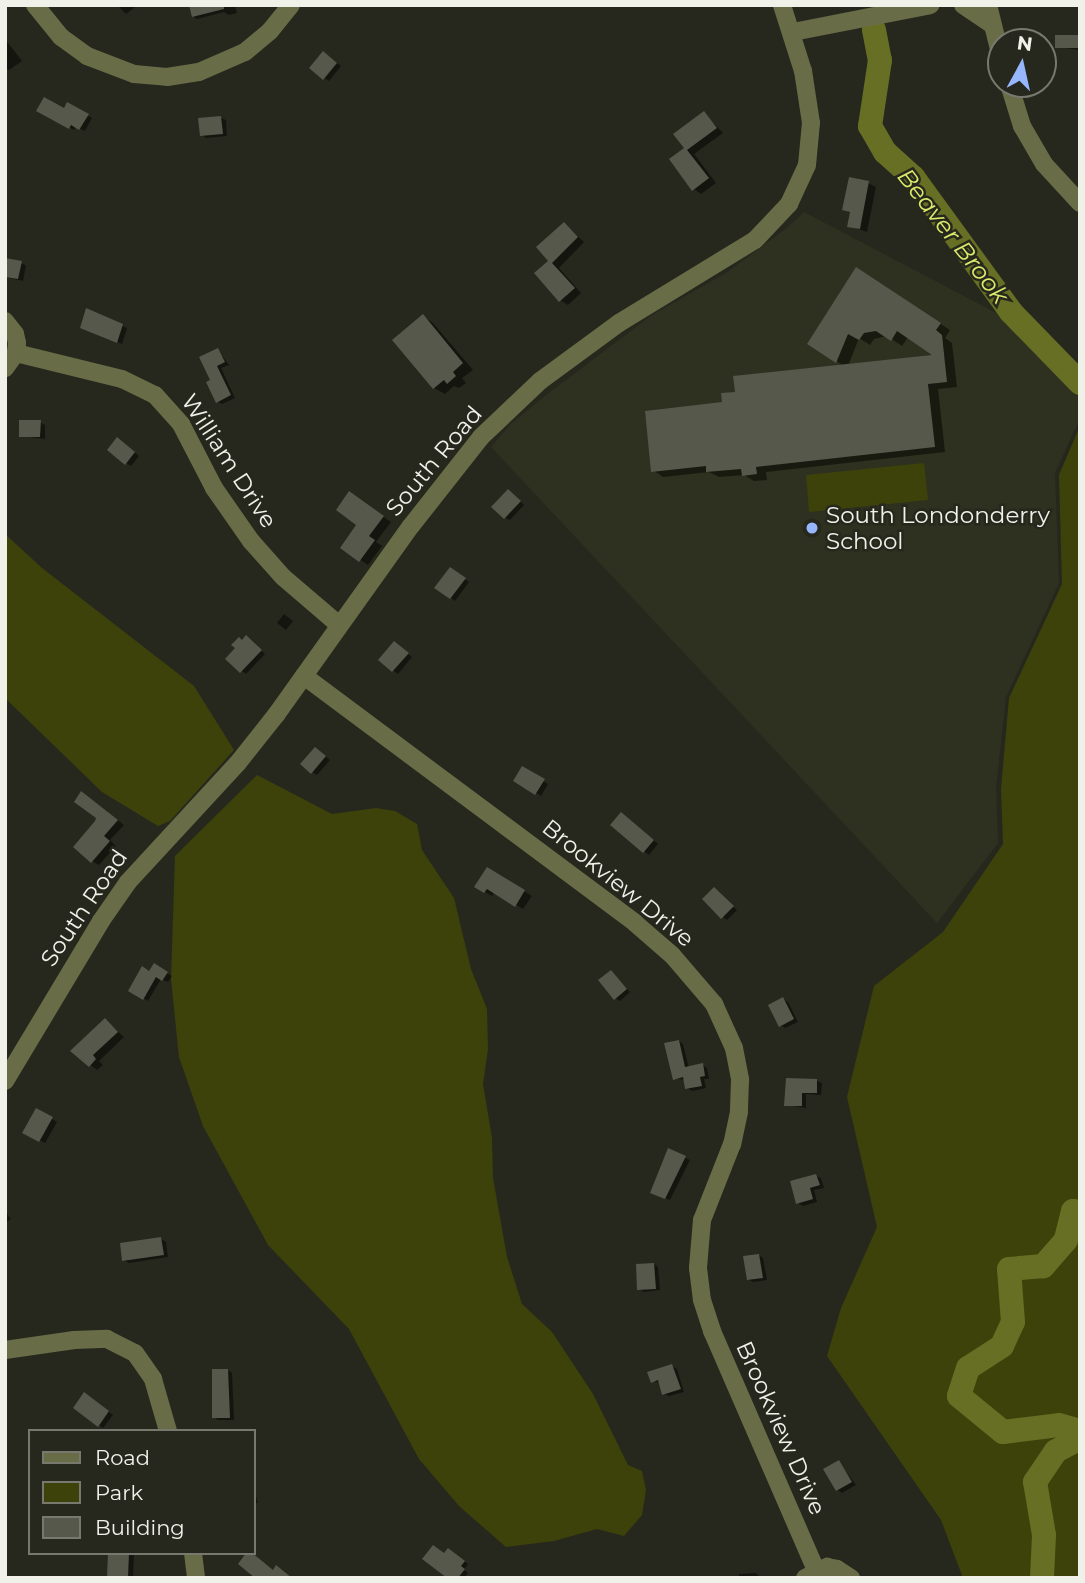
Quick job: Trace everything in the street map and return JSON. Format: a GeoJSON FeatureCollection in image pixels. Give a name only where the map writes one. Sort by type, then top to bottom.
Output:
{"type":"FeatureCollection","features":[{"type":"Feature","properties":{"kind":"street"},"geometry":{"type":"LineString","coordinates":[[35,5],[61,37],[87,56],[134,74],[167,77],[200,72],[238,57],[270,32],[291,5]]}},
{"type":"Feature","properties":{"kind":"street","name":"South Road"},"geometry":{"type":"LineString","coordinates":[[5,1082],[94,932],[128,882],[237,764],[481,437],[540,380],[619,323],[755,240],[789,204],[807,165],[811,122],[803,71],[793,32],[782,5]]}},
{"type":"Feature","properties":{"kind":"street"},"geometry":{"type":"LineString","coordinates":[[793,32],[930,5]]}},
{"type":"Feature","properties":{"kind":"street"},"geometry":{"type":"LineString","coordinates":[[963,5],[991,24]]}},
{"type":"Feature","properties":{"kind":"street"},"geometry":{"type":"LineString","coordinates":[[988,5],[992,28]]}},
{"type":"Feature","properties":{"kind":"street"},"geometry":{"type":"LineString","coordinates":[[1014,98],[1023,126],[1044,164],[1080,203]]}},
{"type":"Feature","properties":{"kind":"street","name":"William Drive"},"geometry":{"type":"LineString","coordinates":[[5,321],[15,334],[10,360],[122,379],[155,395],[181,424],[214,488],[251,541],[283,577],[339,625]]}},
{"type":"Feature","properties":{"kind":"street","name":"Brookview Drive"},"geometry":{"type":"LineString","coordinates":[[304,676],[635,923],[672,955],[714,1004],[734,1048],[740,1080],[739,1112],[732,1144],[702,1220],[698,1268],[702,1300],[712,1331],[811,1574],[837,1569],[851,1578]]}},
{"type":"Feature","properties":{"kind":"street"},"geometry":{"type":"LineString","coordinates":[[5,1350],[74,1340],[107,1339],[135,1353],[153,1379],[167,1429]]}},
{"type":"Feature","properties":{"kind":"street"},"geometry":{"type":"LineString","coordinates":[[193,1555],[196,1578]]}},
{"type":"Feature","properties":{"kind":"shaded area","name":"South Londonderry School"},"geometry":{"type":"Polygon","coordinates":[[[804,212],[1002,316],[1080,398],[1080,418],[1055,473],[1059,583],[1006,697],[996,788],[998,843],[937,923],[491,447],[512,423],[652,315],[726,273],[787,228],[804,212]]]}},
{"type":"Feature","properties":{"kind":"green space"},"geometry":{"type":"Polygon","coordinates":[[[1080,426],[1080,1578],[963,1578],[941,1520],[827,1356],[841,1308],[877,1227],[847,1097],[874,986],[943,932],[1003,844],[1001,789],[1009,698],[1062,584],[1059,475],[1080,426]]]}},
{"type":"Feature","properties":{"kind":"green space"},"geometry":{"type":"Polygon","coordinates":[[[924,463],[928,500],[809,512],[806,475],[924,463]]]}},
{"type":"Feature","properties":{"kind":"green space"},"geometry":{"type":"Polygon","coordinates":[[[5,534],[42,568],[194,686],[234,750],[170,821],[158,826],[102,792],[5,698],[5,534]]]}},
{"type":"Feature","properties":{"kind":"green space"},"geometry":{"type":"Polygon","coordinates":[[[257,775],[332,814],[376,808],[395,811],[417,824],[422,850],[454,898],[471,969],[487,1009],[488,1049],[483,1084],[492,1138],[493,1178],[507,1257],[522,1304],[552,1332],[593,1394],[628,1465],[642,1471],[646,1490],[642,1515],[624,1536],[597,1529],[554,1541],[506,1547],[459,1506],[419,1459],[349,1329],[268,1245],[203,1126],[179,1057],[171,979],[175,856],[257,775]]]}},
{"type":"Feature","properties":{"kind":"building"},"geometry":{"type":"Polygon","coordinates":[[[189,5],[224,5],[224,9],[192,17],[189,5]]]}},
{"type":"Feature","properties":{"kind":"building"},"geometry":{"type":"Polygon","coordinates":[[[1057,35],[1079,35],[1079,48],[1057,48],[1057,35]]]}},
{"type":"Feature","properties":{"kind":"building"},"geometry":{"type":"Polygon","coordinates":[[[323,51],[337,63],[323,80],[309,68],[323,51]]]}},
{"type":"Feature","properties":{"kind":"building"},"geometry":{"type":"Polygon","coordinates":[[[44,97],[64,108],[67,102],[89,114],[79,130],[71,125],[69,129],[36,111],[44,97]]]}},
{"type":"Feature","properties":{"kind":"building"},"geometry":{"type":"Polygon","coordinates":[[[704,111],[717,128],[687,150],[709,178],[692,191],[669,159],[684,148],[673,134],[704,111]]]}},
{"type":"Feature","properties":{"kind":"building"},"geometry":{"type":"Polygon","coordinates":[[[221,116],[223,134],[200,136],[198,118],[221,116]]]}},
{"type":"Feature","properties":{"kind":"building"},"geometry":{"type":"Polygon","coordinates":[[[849,177],[869,181],[860,229],[847,227],[850,212],[842,210],[849,177]]]}},
{"type":"Feature","properties":{"kind":"building"},"geometry":{"type":"Polygon","coordinates":[[[564,222],[578,237],[552,263],[575,288],[559,302],[534,273],[548,261],[536,247],[564,222]]]}},
{"type":"Feature","properties":{"kind":"building"},"geometry":{"type":"Polygon","coordinates":[[[5,258],[22,261],[18,279],[5,277],[5,258]]]}},
{"type":"Feature","properties":{"kind":"building"},"geometry":{"type":"Polygon","coordinates":[[[856,267],[941,323],[936,330],[942,335],[947,382],[928,384],[935,447],[756,467],[757,474],[742,476],[741,469],[706,472],[706,466],[651,472],[645,411],[722,402],[721,393],[735,392],[733,376],[932,355],[897,331],[891,341],[876,331],[864,333],[859,340],[848,334],[836,363],[807,344],[856,267]]]}},
{"type":"Feature","properties":{"kind":"building"},"geometry":{"type":"Polygon","coordinates":[[[86,308],[123,324],[117,343],[80,328],[86,308]]]}},
{"type":"Feature","properties":{"kind":"building"},"geometry":{"type":"Polygon","coordinates":[[[423,314],[463,363],[453,372],[456,376],[447,384],[444,380],[433,389],[392,340],[423,314]]]}},
{"type":"Feature","properties":{"kind":"building"},"geometry":{"type":"Polygon","coordinates":[[[218,348],[225,362],[217,366],[231,395],[216,403],[206,382],[210,380],[199,357],[218,348]]]}},
{"type":"Feature","properties":{"kind":"building"},"geometry":{"type":"Polygon","coordinates":[[[19,420],[41,420],[40,437],[19,437],[19,420]]]}},
{"type":"Feature","properties":{"kind":"building"},"geometry":{"type":"Polygon","coordinates":[[[117,437],[135,452],[125,465],[107,450],[117,437]]]}},
{"type":"Feature","properties":{"kind":"building"},"geometry":{"type":"Polygon","coordinates":[[[508,489],[521,501],[504,519],[491,507],[508,489]]]}},
{"type":"Feature","properties":{"kind":"building"},"geometry":{"type":"Polygon","coordinates":[[[349,491],[384,516],[369,536],[375,540],[359,562],[340,548],[356,525],[336,510],[349,491]]]}},
{"type":"Feature","properties":{"kind":"building"},"geometry":{"type":"Polygon","coordinates":[[[450,567],[466,578],[450,599],[434,588],[450,567]]]}},
{"type":"Feature","properties":{"kind":"building"},"geometry":{"type":"Polygon","coordinates":[[[246,635],[262,650],[240,673],[225,659],[235,648],[231,645],[239,637],[242,640],[246,635]]]}},
{"type":"Feature","properties":{"kind":"building"},"geometry":{"type":"Polygon","coordinates":[[[394,641],[409,653],[392,672],[378,660],[394,641]]]}},
{"type":"Feature","properties":{"kind":"building"},"geometry":{"type":"Polygon","coordinates":[[[315,747],[326,756],[311,774],[300,764],[315,747]]]}},
{"type":"Feature","properties":{"kind":"building"},"geometry":{"type":"Polygon","coordinates":[[[522,766],[545,779],[535,795],[513,781],[522,766]]]}},
{"type":"Feature","properties":{"kind":"building"},"geometry":{"type":"Polygon","coordinates":[[[81,791],[118,820],[104,836],[110,841],[91,863],[73,847],[96,818],[74,802],[81,791]]]}},
{"type":"Feature","properties":{"kind":"building"},"geometry":{"type":"Polygon","coordinates":[[[621,812],[654,840],[643,853],[610,825],[621,812]]]}},
{"type":"Feature","properties":{"kind":"building"},"geometry":{"type":"Polygon","coordinates":[[[487,867],[525,890],[515,907],[487,889],[484,893],[474,887],[487,867]]]}},
{"type":"Feature","properties":{"kind":"building"},"geometry":{"type":"Polygon","coordinates":[[[714,887],[734,906],[721,919],[702,899],[714,887]]]}},
{"type":"Feature","properties":{"kind":"building"},"geometry":{"type":"Polygon","coordinates":[[[154,963],[168,972],[162,981],[156,977],[143,1000],[128,991],[142,966],[149,971],[154,963]]]}},
{"type":"Feature","properties":{"kind":"building"},"geometry":{"type":"Polygon","coordinates":[[[611,970],[627,989],[614,1000],[598,980],[611,970]]]}},
{"type":"Feature","properties":{"kind":"building"},"geometry":{"type":"Polygon","coordinates":[[[783,997],[794,1019],[779,1027],[768,1005],[783,997]]]}},
{"type":"Feature","properties":{"kind":"building"},"geometry":{"type":"Polygon","coordinates":[[[105,1018],[118,1032],[93,1055],[96,1059],[89,1067],[70,1051],[105,1018]]]}},
{"type":"Feature","properties":{"kind":"building"},"geometry":{"type":"Polygon","coordinates":[[[679,1040],[685,1067],[703,1063],[705,1076],[700,1077],[702,1086],[685,1089],[683,1077],[673,1080],[664,1043],[679,1040]]]}},
{"type":"Feature","properties":{"kind":"building"},"geometry":{"type":"Polygon","coordinates":[[[786,1078],[817,1079],[817,1093],[802,1093],[802,1106],[784,1106],[786,1078]]]}},
{"type":"Feature","properties":{"kind":"building"},"geometry":{"type":"Polygon","coordinates":[[[36,1108],[53,1117],[39,1142],[22,1133],[36,1108]]]}},
{"type":"Feature","properties":{"kind":"building"},"geometry":{"type":"Polygon","coordinates":[[[668,1148],[686,1156],[665,1199],[650,1193],[668,1148]]]}},
{"type":"Feature","properties":{"kind":"building"},"geometry":{"type":"Polygon","coordinates":[[[816,1174],[820,1185],[810,1188],[813,1199],[796,1204],[790,1181],[816,1174]]]}},
{"type":"Feature","properties":{"kind":"building"},"geometry":{"type":"Polygon","coordinates":[[[161,1237],[164,1255],[122,1261],[120,1243],[161,1237]]]}},
{"type":"Feature","properties":{"kind":"building"},"geometry":{"type":"Polygon","coordinates":[[[759,1254],[763,1278],[747,1280],[743,1256],[759,1254]]]}},
{"type":"Feature","properties":{"kind":"building"},"geometry":{"type":"Polygon","coordinates":[[[654,1263],[656,1289],[637,1290],[636,1264],[654,1263]]]}},
{"type":"Feature","properties":{"kind":"building"},"geometry":{"type":"Polygon","coordinates":[[[672,1364],[681,1389],[662,1395],[658,1380],[651,1383],[647,1372],[672,1364]]]}},
{"type":"Feature","properties":{"kind":"building"},"geometry":{"type":"Polygon","coordinates":[[[212,1369],[228,1369],[230,1418],[212,1418],[212,1369]]]}},
{"type":"Feature","properties":{"kind":"building"},"geometry":{"type":"Polygon","coordinates":[[[84,1392],[109,1411],[98,1427],[73,1408],[84,1392]]]}},
{"type":"Feature","properties":{"kind":"building"},"geometry":{"type":"Polygon","coordinates":[[[839,1460],[852,1482],[836,1491],[823,1469],[839,1460]]]}},
{"type":"Feature","properties":{"kind":"building"},"geometry":{"type":"Polygon","coordinates":[[[433,1545],[444,1553],[448,1548],[465,1561],[461,1566],[465,1569],[458,1578],[447,1578],[422,1559],[433,1545]]]}},
{"type":"Feature","properties":{"kind":"building"},"geometry":{"type":"Polygon","coordinates":[[[108,1555],[129,1555],[128,1578],[107,1578],[108,1555]]]}},
{"type":"Feature","properties":{"kind":"building"},"geometry":{"type":"Polygon","coordinates":[[[245,1555],[254,1555],[273,1570],[276,1565],[292,1578],[255,1578],[238,1564],[245,1555]]]}},
{"type":"Feature","properties":{"kind":"waterway","name":"Beaver Brook"},"geometry":{"type":"LineString","coordinates":[[874,30],[880,60],[870,126],[885,152],[913,177],[1011,312],[1080,383]]}},
{"type":"Feature","properties":{"kind":"waterway","name":"Beaver Brook"},"geometry":{"type":"LineString","coordinates":[[1080,1212],[1073,1211],[1066,1240],[1043,1266],[1009,1269],[1013,1322],[1002,1346],[968,1368],[959,1396],[1003,1432],[1059,1425],[1080,1431]]}},
{"type":"Feature","properties":{"kind":"waterway","name":"Beaver Brook"},"geometry":{"type":"LineString","coordinates":[[1042,1578],[1044,1535],[1035,1482],[1056,1451],[1080,1438]]}},
{"type":"Feature","properties":{"kind":"place","name":"South Londonderry School"},"geometry":{"type":"Point","coordinates":[812,528]}}]}
